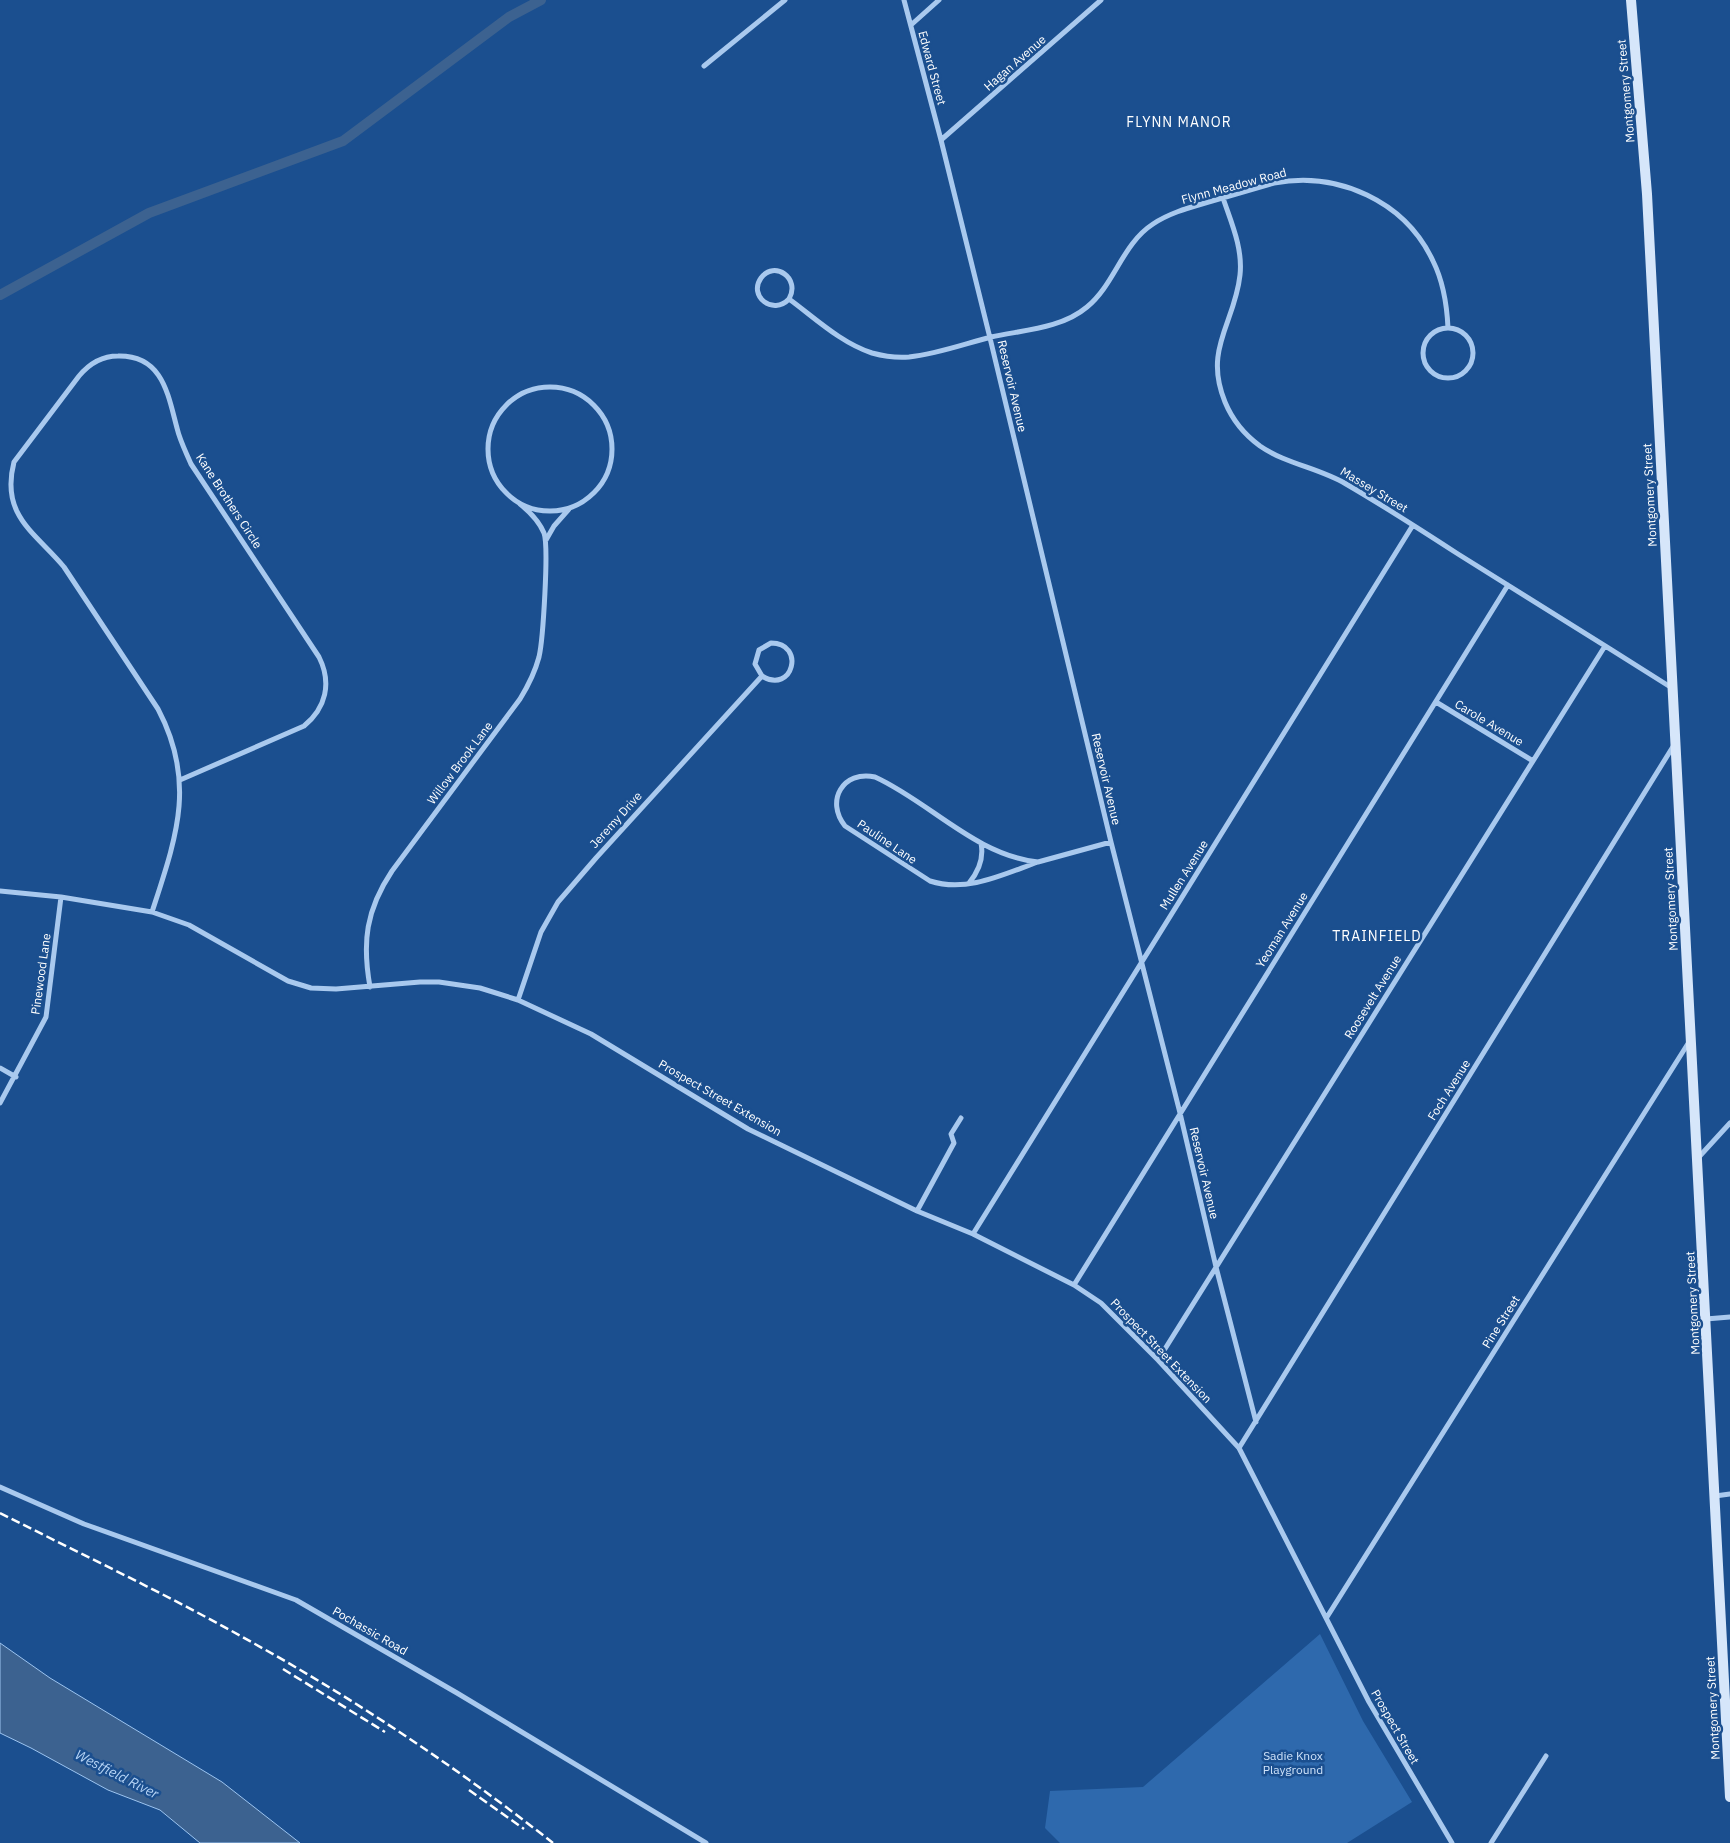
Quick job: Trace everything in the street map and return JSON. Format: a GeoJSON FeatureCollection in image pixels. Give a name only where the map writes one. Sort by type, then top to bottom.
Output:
{"type":"FeatureCollection","features":[{"type":"Feature","properties":{"kind":"main road","name":"Montgomery Street"},"geometry":{"type":"LineString","coordinates":[[1631,0],[1647,194],[1729,1741],[1730,1797]]}},
{"type":"Feature","properties":{"kind":"street"},"geometry":{"type":"LineString","coordinates":[[704,66],[785,0]]}},
{"type":"Feature","properties":{"kind":"street","name":"Edward Street"},"geometry":{"type":"LineString","coordinates":[[904,0],[941,140]]}},
{"type":"Feature","properties":{"kind":"street"},"geometry":{"type":"LineString","coordinates":[[910,25],[939,0]]}},
{"type":"Feature","properties":{"kind":"street","name":"Hagan Avenue"},"geometry":{"type":"LineString","coordinates":[[941,140],[1101,0]]}},
{"type":"Feature","properties":{"kind":"street","name":"Reservoir Avenue"},"geometry":{"type":"LineString","coordinates":[[941,140],[1111,842],[1256,1422]]}},
{"type":"Feature","properties":{"kind":"street","name":"Flynn Meadow Road"},"geometry":{"type":"LineString","coordinates":[[789,299],[849,342],[865,350],[882,355],[919,356],[1042,327],[1066,319],[1085,309],[1101,294],[1130,247],[1143,232],[1169,215],[1274,183],[1302,180],[1338,184],[1374,198],[1406,222],[1428,251],[1436,268],[1441,284],[1448,328]]}},
{"type":"Feature","properties":{"kind":"street","name":"Massey Street"},"geometry":{"type":"LineString","coordinates":[[1223,198],[1236,237],[1240,262],[1236,296],[1223,331],[1217,356],[1220,388],[1231,414],[1250,437],[1272,453],[1344,483],[1673,688]]}},
{"type":"Feature","properties":{"kind":"street"},"geometry":{"type":"LineString","coordinates":[[778,271],[786,274],[791,280],[793,288],[789,299],[784,304],[777,306],[763,302],[758,292],[761,278],[770,272],[778,271]]}},
{"type":"Feature","properties":{"kind":"street"},"geometry":{"type":"LineString","coordinates":[[1448,328],[1458,330],[1466,335],[1472,344],[1473,354],[1471,364],[1464,372],[1450,378],[1439,376],[1431,370],[1425,362],[1423,353],[1425,343],[1430,335],[1448,328]]}},
{"type":"Feature","properties":{"kind":"street","name":"Kane Brothers Circle"},"geometry":{"type":"LineString","coordinates":[[6,502],[5,486],[14,462],[85,370],[98,360],[123,356],[140,360],[160,375],[167,390],[177,430],[192,464],[319,657],[323,665],[326,682],[326,690],[321,707],[304,726],[180,780]]}},
{"type":"Feature","properties":{"kind":"street"},"geometry":{"type":"LineString","coordinates":[[520,504],[539,511],[569,509],[587,500],[602,485],[610,467],[613,447],[608,427],[598,409],[591,402],[574,392],[555,387],[535,389],[517,396],[496,418],[489,436],[488,456],[493,475],[504,491],[537,520],[546,540]]}},
{"type":"Feature","properties":{"kind":"street"},"geometry":{"type":"LineString","coordinates":[[546,540],[554,526],[569,509]]}},
{"type":"Feature","properties":{"kind":"street"},"geometry":{"type":"LineString","coordinates":[[13,518],[18,525],[54,555],[64,567],[150,696],[170,735],[179,765],[181,796],[177,828],[152,912]]}},
{"type":"Feature","properties":{"kind":"street","name":"Mullen Avenue"},"geometry":{"type":"LineString","coordinates":[[972,1234],[1413,525]]}},
{"type":"Feature","properties":{"kind":"street","name":"Willow Brook Lane"},"geometry":{"type":"LineString","coordinates":[[370,987],[365,943],[370,916],[378,892],[520,699],[534,673],[541,644],[546,540]]}},
{"type":"Feature","properties":{"kind":"street","name":"Yeoman Avenue"},"geometry":{"type":"LineString","coordinates":[[1074,1285],[1508,585]]}},
{"type":"Feature","properties":{"kind":"street"},"geometry":{"type":"LineString","coordinates":[[771,643],[788,650],[792,659],[791,669],[788,673],[776,680],[762,676],[755,664],[759,650],[771,643]]}},
{"type":"Feature","properties":{"kind":"street","name":"Roosevelt Avenue"},"geometry":{"type":"LineString","coordinates":[[1158,1360],[1605,646]]}},
{"type":"Feature","properties":{"kind":"street","name":"Jeremy Drive"},"geometry":{"type":"LineString","coordinates":[[518,1000],[541,932],[558,902],[762,676]]}},
{"type":"Feature","properties":{"kind":"street","name":"Carole Avenue"},"geometry":{"type":"LineString","coordinates":[[1436,702],[1533,761]]}},
{"type":"Feature","properties":{"kind":"street","name":"Foch Avenue"},"geometry":{"type":"LineString","coordinates":[[1239,1448],[1676,742]]}},
{"type":"Feature","properties":{"kind":"street","name":"Pauline Lane"},"geometry":{"type":"LineString","coordinates":[[1038,862],[1007,855],[981,842],[875,777],[855,778],[844,784],[838,796],[836,809],[845,826],[925,879],[941,884],[969,884],[1038,862],[1111,842]]}},
{"type":"Feature","properties":{"kind":"street"},"geometry":{"type":"LineString","coordinates":[[969,884],[981,862],[981,842]]}},
{"type":"Feature","properties":{"kind":"street","name":"Prospect Street Extension"},"geometry":{"type":"LineString","coordinates":[[0,891],[61,897],[152,912],[189,925],[288,981],[299,985],[325,989],[439,982],[480,988],[518,1000],[591,1034],[748,1128],[917,1211],[972,1234],[1074,1285],[1101,1303],[1158,1360],[1239,1448],[1326,1617]]}},
{"type":"Feature","properties":{"kind":"street","name":"Pinewood Lane"},"geometry":{"type":"LineString","coordinates":[[0,1103],[16,1077],[46,1017],[61,897]]}},
{"type":"Feature","properties":{"kind":"street","name":"Pine Street"},"geometry":{"type":"LineString","coordinates":[[1326,1617],[1692,1038]]}},
{"type":"Feature","properties":{"kind":"street"},"geometry":{"type":"LineString","coordinates":[[0,1068],[16,1077]]}},
{"type":"Feature","properties":{"kind":"street"},"geometry":{"type":"LineString","coordinates":[[917,1211],[954,1143],[951,1134],[961,1118]]}},
{"type":"Feature","properties":{"kind":"street"},"geometry":{"type":"LineString","coordinates":[[1698,1158],[1730,1123]]}},
{"type":"Feature","properties":{"kind":"street"},"geometry":{"type":"LineString","coordinates":[[1706,1319],[1730,1316]]}},
{"type":"Feature","properties":{"kind":"street","name":"Pochassic Road"},"geometry":{"type":"LineString","coordinates":[[0,1487],[84,1524],[296,1600],[457,1693],[706,1843]]}},
{"type":"Feature","properties":{"kind":"street"},"geometry":{"type":"LineString","coordinates":[[1715,1496],[1730,1494]]}},
{"type":"Feature","properties":{"kind":"street","name":"Prospect Street"},"geometry":{"type":"LineString","coordinates":[[1326,1617],[1369,1702],[1452,1843]]}},
{"type":"Feature","properties":{"kind":"street"},"geometry":{"type":"LineString","coordinates":[[1491,1843],[1546,1756]]}},
{"type":"Feature","properties":{"kind":"green space","name":"Sadie Knox Playground"},"geometry":{"type":"Polygon","coordinates":[[[1320,1634],[1363,1721],[1412,1802],[1347,1843],[1060,1843],[1045,1828],[1050,1791],[1143,1787],[1320,1634]]]}},
{"type":"Feature","properties":{"kind":"water","name":"Westfield River"},"geometry":{"type":"Polygon","coordinates":[[[0,1643],[50,1678],[222,1782],[300,1843],[200,1843],[160,1810],[108,1790],[0,1733],[0,1643]]]}},
{"type":"Feature","properties":{"kind":"waterway"},"geometry":{"type":"LineString","coordinates":[[0,295],[149,213],[343,141],[509,17],[541,0]]}},
{"type":"Feature","properties":{"kind":"railway"},"geometry":{"type":"LineString","coordinates":[[0,1513],[192,1610],[294,1666],[370,1713],[445,1763],[553,1843]]}},
{"type":"Feature","properties":{"kind":"railway"},"geometry":{"type":"LineString","coordinates":[[283,1669],[385,1732]]}},
{"type":"Feature","properties":{"kind":"railway"},"geometry":{"type":"LineString","coordinates":[[469,1790],[524,1829]]}},
{"type":"Feature","properties":{"kind":"district","name":"FLYNN MANOR"},"geometry":{"type":"Point","coordinates":[1179,122]}},
{"type":"Feature","properties":{"kind":"district","name":"TRAINFIELD"},"geometry":{"type":"Point","coordinates":[1377,936]}}]}
